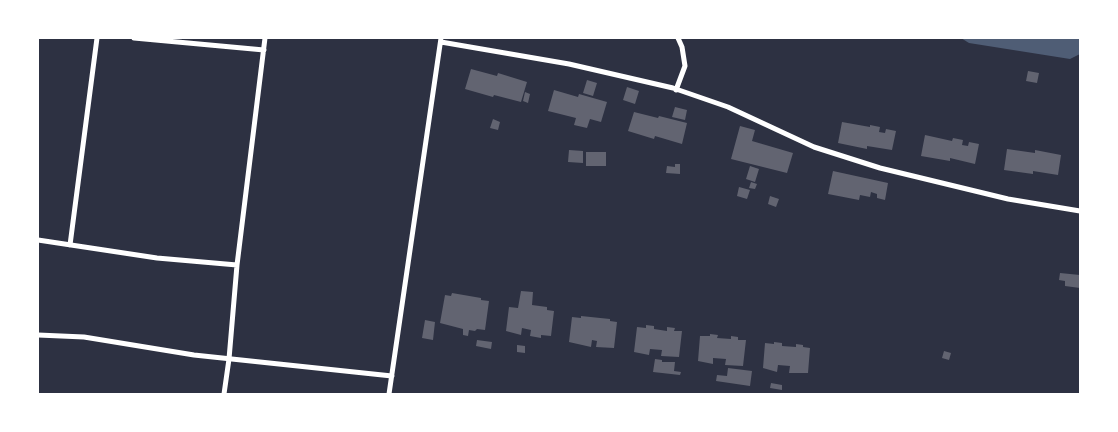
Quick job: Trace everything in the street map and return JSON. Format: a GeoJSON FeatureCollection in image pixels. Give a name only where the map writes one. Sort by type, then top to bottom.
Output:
{"type":"FeatureCollection","features":[{"type":"Feature","properties":{"kind":"street"},"geometry":{"type":"LineString","coordinates":[[70,245],[96,38]]}},
{"type":"Feature","properties":{"kind":"street"},"geometry":{"type":"LineString","coordinates":[[134,38],[264,50]]}},
{"type":"Feature","properties":{"kind":"street"},"geometry":{"type":"LineString","coordinates":[[224,394],[265,38]]}},
{"type":"Feature","properties":{"kind":"street"},"geometry":{"type":"LineString","coordinates":[[676,90],[685,66],[682,47],[678,38]]}},
{"type":"Feature","properties":{"kind":"street"},"geometry":{"type":"LineString","coordinates":[[389,394],[441,40],[569,64],[676,90],[728,107],[814,147],[880,168],[1008,199],[1080,211]]}},
{"type":"Feature","properties":{"kind":"street"},"geometry":{"type":"LineString","coordinates":[[38,240],[157,258],[238,265]]}},
{"type":"Feature","properties":{"kind":"street"},"geometry":{"type":"LineString","coordinates":[[38,335],[84,337],[194,355],[392,376]]}},
{"type":"Feature","properties":{"kind":"water"},"geometry":{"type":"Polygon","coordinates":[[[961,38],[1080,38],[1080,54],[1070,59],[969,43],[961,38]]]}},
{"type":"Feature","properties":{"kind":"building"},"geometry":{"type":"Polygon","coordinates":[[[471,69],[497,76],[498,73],[527,82],[521,102],[465,89],[471,69]]]}},
{"type":"Feature","properties":{"kind":"building"},"geometry":{"type":"Polygon","coordinates":[[[1028,71],[1039,73],[1037,83],[1026,81],[1028,71]]]}},
{"type":"Feature","properties":{"kind":"building"},"geometry":{"type":"Polygon","coordinates":[[[587,80],[597,83],[593,96],[583,93],[587,80]]]}},
{"type":"Feature","properties":{"kind":"building"},"geometry":{"type":"Polygon","coordinates":[[[627,87],[639,91],[635,104],[623,100],[627,87]]]}},
{"type":"Feature","properties":{"kind":"building"},"geometry":{"type":"Polygon","coordinates":[[[554,90],[578,97],[579,94],[607,102],[601,122],[590,119],[587,128],[574,125],[576,118],[548,111],[554,90]]]}},
{"type":"Feature","properties":{"kind":"building"},"geometry":{"type":"Polygon","coordinates":[[[525,92],[530,94],[528,103],[523,101],[525,92]]]}},
{"type":"Feature","properties":{"kind":"building"},"geometry":{"type":"Polygon","coordinates":[[[675,107],[687,110],[685,120],[672,117],[675,107]]]}},
{"type":"Feature","properties":{"kind":"building"},"geometry":{"type":"Polygon","coordinates":[[[634,112],[687,123],[682,144],[655,136],[654,139],[628,131],[634,112]]]}},
{"type":"Feature","properties":{"kind":"building"},"geometry":{"type":"Polygon","coordinates":[[[493,119],[500,122],[498,130],[490,128],[493,119]]]}},
{"type":"Feature","properties":{"kind":"building"},"geometry":{"type":"Polygon","coordinates":[[[842,122],[880,127],[879,132],[885,133],[886,129],[896,131],[892,150],[867,146],[867,149],[838,143],[842,122]]]}},
{"type":"Feature","properties":{"kind":"building"},"geometry":{"type":"Polygon","coordinates":[[[740,126],[755,130],[752,141],[793,153],[787,173],[731,159],[740,126]]]}},
{"type":"Feature","properties":{"kind":"building"},"geometry":{"type":"Polygon","coordinates":[[[925,135],[952,141],[953,138],[963,140],[962,145],[968,146],[969,142],[979,144],[975,164],[950,158],[950,161],[921,156],[925,135]]]}},
{"type":"Feature","properties":{"kind":"building"},"geometry":{"type":"Polygon","coordinates":[[[1007,149],[1035,153],[1035,150],[1061,155],[1058,175],[1033,171],[1033,174],[1004,170],[1007,149]]]}},
{"type":"Feature","properties":{"kind":"building"},"geometry":{"type":"Polygon","coordinates":[[[569,150],[583,151],[583,163],[568,162],[569,150]]]}},
{"type":"Feature","properties":{"kind":"building"},"geometry":{"type":"Polygon","coordinates":[[[586,152],[606,152],[606,166],[586,166],[586,152]]]}},
{"type":"Feature","properties":{"kind":"building"},"geometry":{"type":"Polygon","coordinates":[[[675,164],[680,164],[680,174],[666,173],[667,166],[675,167],[675,164]]]}},
{"type":"Feature","properties":{"kind":"building"},"geometry":{"type":"Polygon","coordinates":[[[750,166],[759,169],[755,182],[746,179],[750,166]]]}},
{"type":"Feature","properties":{"kind":"building"},"geometry":{"type":"Polygon","coordinates":[[[833,171],[888,183],[885,200],[877,198],[877,194],[871,192],[870,197],[860,195],[859,200],[828,194],[833,171]]]}},
{"type":"Feature","properties":{"kind":"building"},"geometry":{"type":"Polygon","coordinates":[[[751,182],[757,184],[755,189],[749,188],[751,182]]]}},
{"type":"Feature","properties":{"kind":"building"},"geometry":{"type":"Polygon","coordinates":[[[739,187],[750,190],[747,199],[737,196],[739,187]]]}},
{"type":"Feature","properties":{"kind":"building"},"geometry":{"type":"Polygon","coordinates":[[[770,196],[779,199],[776,207],[768,204],[770,196]]]}},
{"type":"Feature","properties":{"kind":"building"},"geometry":{"type":"Polygon","coordinates":[[[1060,273],[1080,275],[1080,288],[1065,286],[1065,281],[1059,280],[1060,273]]]}},
{"type":"Feature","properties":{"kind":"building"},"geometry":{"type":"Polygon","coordinates":[[[521,291],[533,292],[532,305],[547,307],[547,310],[554,311],[551,336],[541,335],[541,338],[530,336],[531,330],[522,328],[521,335],[506,331],[509,307],[518,308],[521,291]]]}},
{"type":"Feature","properties":{"kind":"building"},"geometry":{"type":"Polygon","coordinates":[[[452,293],[489,301],[485,330],[469,330],[468,336],[463,335],[463,329],[440,323],[445,295],[451,296],[452,293]]]}},
{"type":"Feature","properties":{"kind":"building"},"geometry":{"type":"Polygon","coordinates":[[[581,316],[610,319],[610,321],[617,322],[614,348],[596,347],[597,341],[592,340],[591,347],[569,342],[572,317],[581,318],[581,316]]]}},
{"type":"Feature","properties":{"kind":"building"},"geometry":{"type":"Polygon","coordinates":[[[425,320],[435,322],[433,340],[422,338],[425,320]]]}},
{"type":"Feature","properties":{"kind":"building"},"geometry":{"type":"Polygon","coordinates":[[[646,325],[654,326],[654,329],[667,331],[667,327],[675,328],[674,331],[682,331],[679,357],[661,356],[662,350],[650,349],[649,355],[634,352],[637,327],[646,328],[646,325]]]}},
{"type":"Feature","properties":{"kind":"building"},"geometry":{"type":"Polygon","coordinates":[[[710,334],[718,335],[717,338],[731,339],[731,336],[738,337],[738,340],[746,340],[743,366],[725,365],[726,359],[713,358],[713,364],[698,361],[700,336],[710,336],[710,334]]]}},
{"type":"Feature","properties":{"kind":"building"},"geometry":{"type":"Polygon","coordinates":[[[477,340],[492,342],[491,349],[476,346],[477,340]]]}},
{"type":"Feature","properties":{"kind":"building"},"geometry":{"type":"Polygon","coordinates":[[[774,342],[782,343],[782,346],[796,347],[796,344],[810,348],[808,373],[789,373],[790,366],[778,365],[777,372],[763,368],[765,343],[774,344],[774,342]]]}},
{"type":"Feature","properties":{"kind":"building"},"geometry":{"type":"Polygon","coordinates":[[[517,345],[525,346],[525,353],[517,352],[517,345]]]}},
{"type":"Feature","properties":{"kind":"building"},"geometry":{"type":"Polygon","coordinates":[[[944,351],[951,353],[949,360],[942,358],[944,351]]]}},
{"type":"Feature","properties":{"kind":"building"},"geometry":{"type":"Polygon","coordinates":[[[655,359],[662,360],[662,362],[675,362],[674,371],[681,372],[680,375],[653,372],[655,359]]]}},
{"type":"Feature","properties":{"kind":"building"},"geometry":{"type":"Polygon","coordinates":[[[728,368],[752,371],[750,386],[716,381],[717,375],[727,376],[728,368]]]}},
{"type":"Feature","properties":{"kind":"building"},"geometry":{"type":"Polygon","coordinates":[[[771,383],[782,385],[782,390],[770,388],[771,383]]]}}]}
